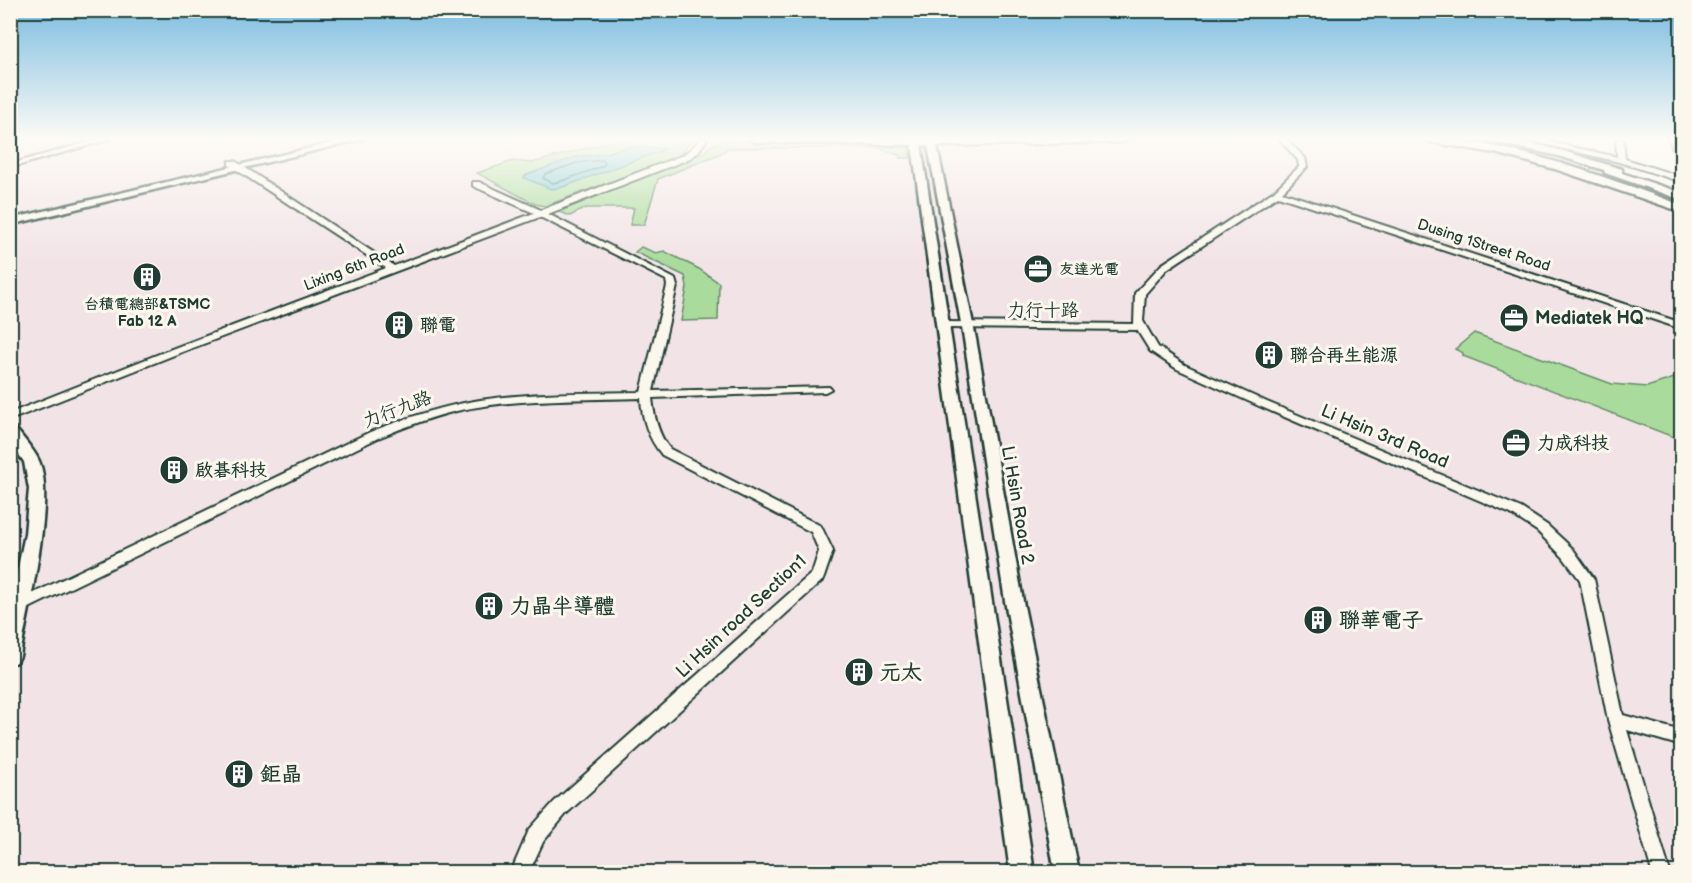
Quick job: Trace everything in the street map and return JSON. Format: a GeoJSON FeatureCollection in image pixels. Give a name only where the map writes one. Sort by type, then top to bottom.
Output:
{"type":"FeatureCollection","features":[{"type":"Feature","properties":{"kind":"street"},"geometry":{"type":"LineString","coordinates":[[10,216],[171,180]]}},
{"type":"Feature","properties":{"kind":"street"},"geometry":{"type":"LineString","coordinates":[[10,222],[178,180]]}},
{"type":"Feature","properties":{"kind":"street"},"geometry":{"type":"LineString","coordinates":[[257,180],[393,268]]}},
{"type":"Feature","properties":{"kind":"street","name":"Lixing 6th Road"},"geometry":{"type":"LineString","coordinates":[[10,417],[108,376],[543,214],[626,180]]}},
{"type":"Feature","properties":{"kind":"street"},"geometry":{"type":"LineString","coordinates":[[928,180],[969,513],[1022,873]]}},
{"type":"Feature","properties":{"kind":"street","name":"Li Hsin Road 2"},"geometry":{"type":"LineString","coordinates":[[933,180],[968,326],[1014,601],[1067,873]]}},
{"type":"Feature","properties":{"kind":"street"},"geometry":{"type":"LineString","coordinates":[[1140,327],[1138,321],[1140,293],[1164,267],[1277,193],[1290,180]]}},
{"type":"Feature","properties":{"kind":"street"},"geometry":{"type":"LineString","coordinates":[[1602,180],[1682,207]]}},
{"type":"Feature","properties":{"kind":"street"},"geometry":{"type":"LineString","coordinates":[[1618,180],[1682,207]]}},
{"type":"Feature","properties":{"kind":"street"},"geometry":{"type":"LineString","coordinates":[[1637,180],[1682,195]]}},
{"type":"Feature","properties":{"kind":"street"},"geometry":{"type":"LineString","coordinates":[[1645,180],[1682,195]]}},
{"type":"Feature","properties":{"kind":"street"},"geometry":{"type":"LineString","coordinates":[[476,184],[543,214]]}},
{"type":"Feature","properties":{"kind":"street","name":"Dusing 1Street Road"},"geometry":{"type":"LineString","coordinates":[[1277,193],[1682,326]]}},
{"type":"Feature","properties":{"kind":"street","name":"Li Hsin road Section1"},"geometry":{"type":"LineString","coordinates":[[520,873],[536,836],[560,808],[818,576],[824,564],[826,551],[823,539],[816,529],[666,452],[660,445],[648,418],[646,396],[672,286],[670,279],[543,214]]}},
{"type":"Feature","properties":{"kind":"street","name":"力行十路"},"geometry":{"type":"LineString","coordinates":[[945,325],[1140,327]]}},
{"type":"Feature","properties":{"kind":"street","name":"Li Hsin 3rd Road"},"geometry":{"type":"LineString","coordinates":[[1140,327],[1154,349],[1181,367],[1516,511],[1542,528],[1568,553],[1587,579],[1616,720],[1661,873]]}},
{"type":"Feature","properties":{"kind":"street","name":"力行九路"},"geometry":{"type":"LineString","coordinates":[[18,607],[292,474],[414,419],[479,402],[825,389]]}},
{"type":"Feature","properties":{"kind":"street"},"geometry":{"type":"LineString","coordinates":[[10,431],[32,462],[37,489],[33,534],[10,656]]}},
{"type":"Feature","properties":{"kind":"street"},"geometry":{"type":"LineString","coordinates":[[1616,720],[1682,739]]}},
{"type":"Feature","properties":{"kind":"shaded area"},"geometry":{"type":"Polygon","coordinates":[[[11,180],[1652,180],[1681,190],[1681,872],[11,872],[11,180]]]}},
{"type":"Feature","properties":{"kind":"green space"},"geometry":{"type":"Polygon","coordinates":[[[490,180],[614,180],[545,206],[535,204],[490,180]]]}},
{"type":"Feature","properties":{"kind":"green space"},"geometry":{"type":"Polygon","coordinates":[[[637,180],[658,180],[644,225],[630,225],[634,208],[586,208],[570,216],[559,212],[637,180]]]}},
{"type":"Feature","properties":{"kind":"green space"},"geometry":{"type":"Polygon","coordinates":[[[641,247],[656,253],[664,251],[699,269],[719,283],[718,320],[681,321],[687,287],[685,276],[635,252],[641,247]]]}},
{"type":"Feature","properties":{"kind":"green space"},"geometry":{"type":"Polygon","coordinates":[[[1474,333],[1612,384],[1647,387],[1677,377],[1681,379],[1681,440],[1463,356],[1463,353],[1455,349],[1474,333]]]}},
{"type":"Feature","properties":{"kind":"water"},"geometry":{"type":"Polygon","coordinates":[[[529,180],[581,180],[560,188],[551,189],[529,180]]]}},
{"type":"Feature","properties":{"kind":"place","name":"友達光電"},"geometry":{"type":"Point","coordinates":[1038,269]}},
{"type":"Feature","properties":{"kind":"place","name":"台積電總部&TSMC Fab 12 A"},"geometry":{"type":"Point","coordinates":[147,277]}},
{"type":"Feature","properties":{"kind":"place","name":"Mediatek HQ"},"geometry":{"type":"Point","coordinates":[1514,318]}},
{"type":"Feature","properties":{"kind":"place","name":"聯電"},"geometry":{"type":"Point","coordinates":[399,325]}},
{"type":"Feature","properties":{"kind":"place","name":"聯合再生能源"},"geometry":{"type":"Point","coordinates":[1269,355]}},
{"type":"Feature","properties":{"kind":"place","name":"力成科技"},"geometry":{"type":"Point","coordinates":[1516,443]}},
{"type":"Feature","properties":{"kind":"place","name":"啟碁科技"},"geometry":{"type":"Point","coordinates":[174,470]}},
{"type":"Feature","properties":{"kind":"place","name":"力晶半導體"},"geometry":{"type":"Point","coordinates":[489,606]}},
{"type":"Feature","properties":{"kind":"place","name":"聯華電子"},"geometry":{"type":"Point","coordinates":[1318,620]}},
{"type":"Feature","properties":{"kind":"place","name":"元太"},"geometry":{"type":"Point","coordinates":[859,672]}},
{"type":"Feature","properties":{"kind":"place","name":"鉅晶"},"geometry":{"type":"Point","coordinates":[239,774]}}]}
